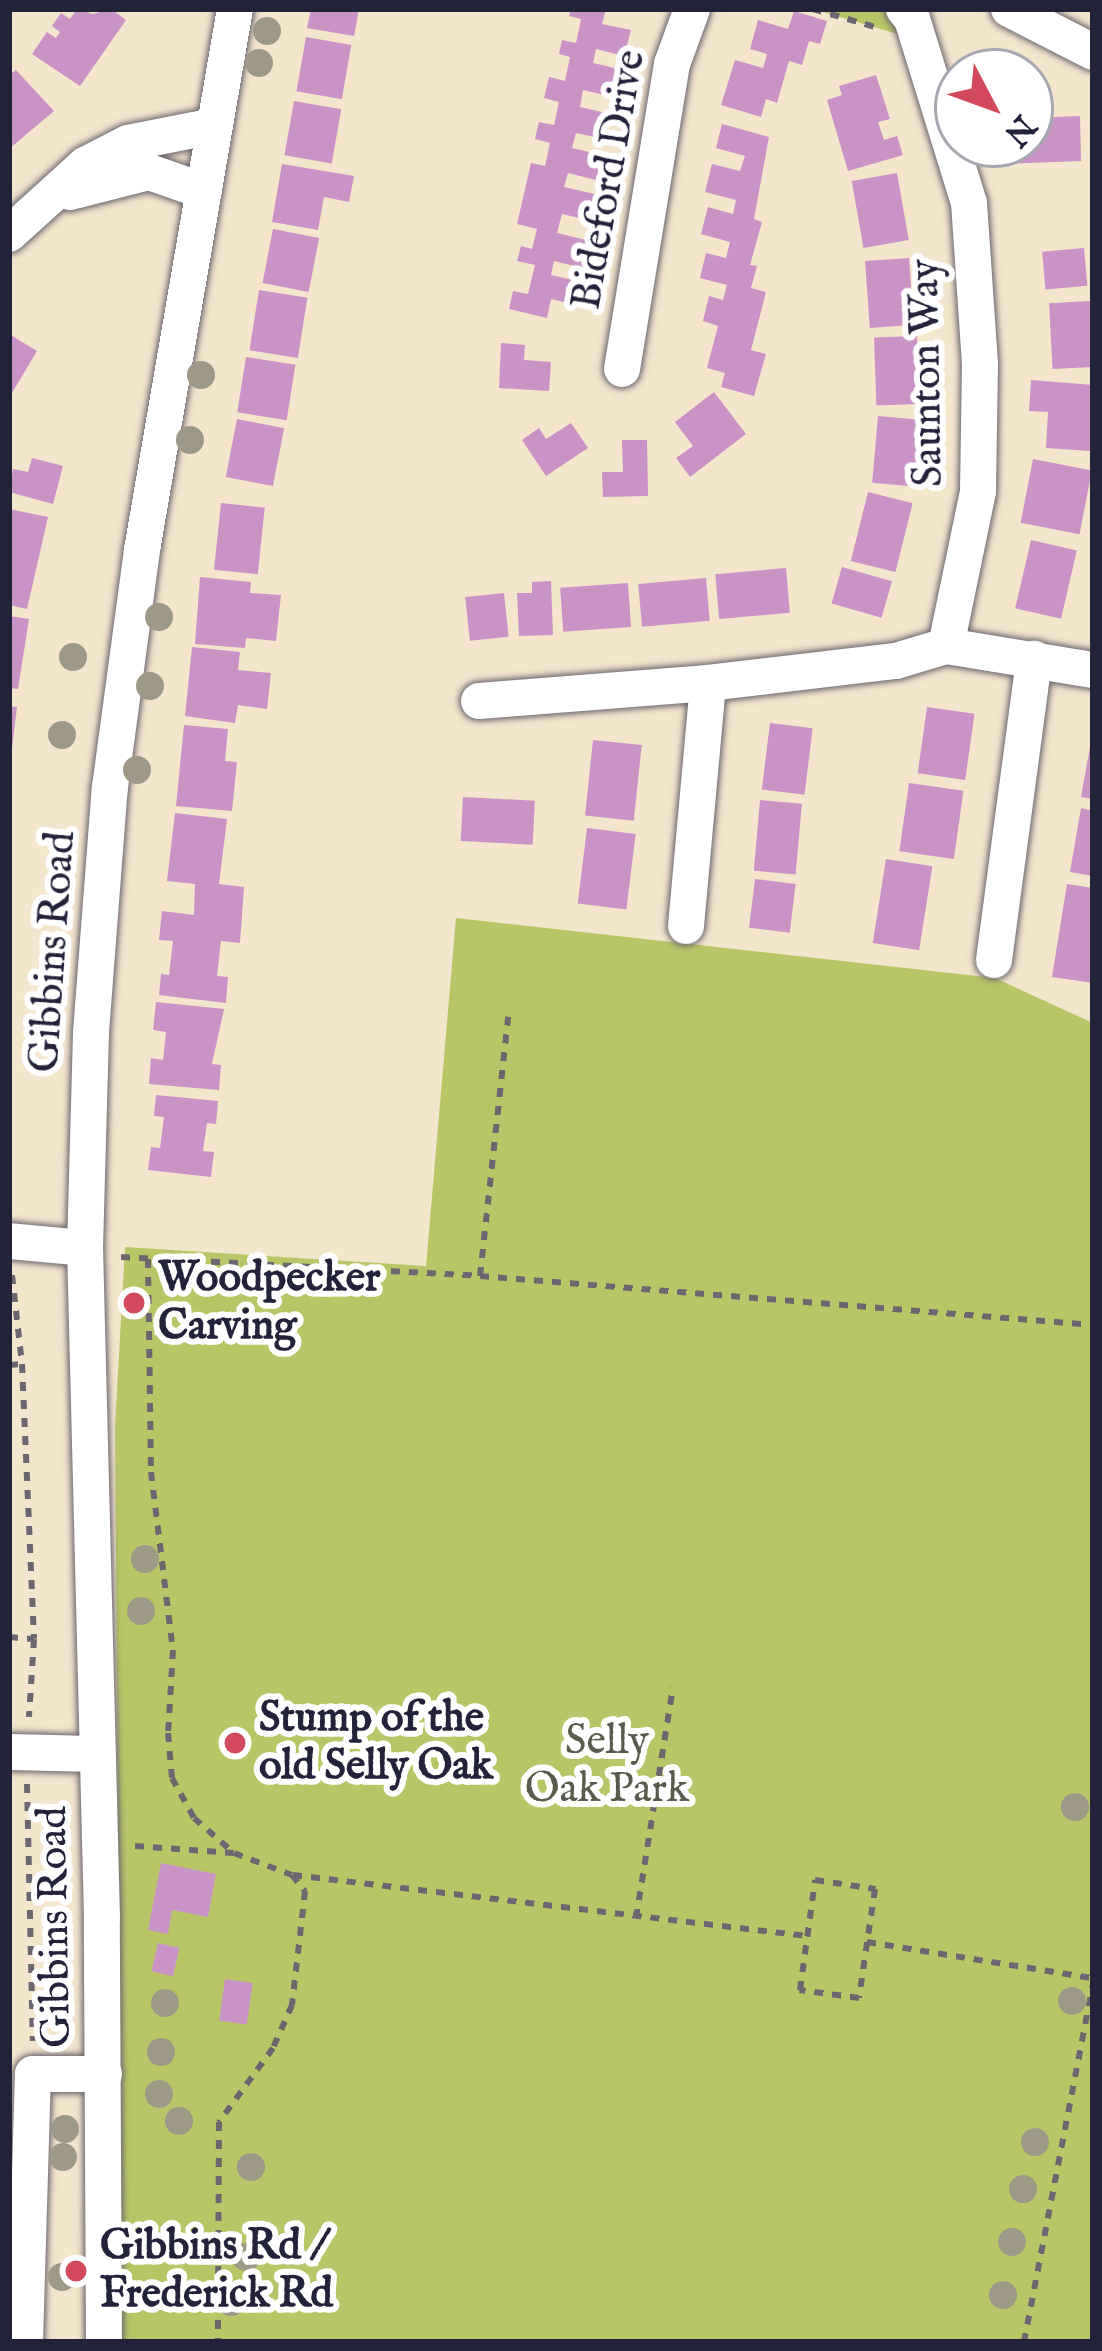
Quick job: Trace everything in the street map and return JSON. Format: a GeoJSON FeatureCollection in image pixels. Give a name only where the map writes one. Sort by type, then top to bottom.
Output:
{"type":"FeatureCollection","features":[{"type":"Feature","properties":{"kind":"street","name":"Gibbins Road"},"geometry":{"type":"LineString","coordinates":[[104,2342],[104,2074],[85,1248],[91,1032],[110,788],[142,550],[236,9]]}},
{"type":"Feature","properties":{"kind":"street","name":"Bideford Drive"},"geometry":{"type":"LineString","coordinates":[[622,369],[672,64],[692,9]]}},
{"type":"Feature","properties":{"kind":"street"},"geometry":{"type":"LineString","coordinates":[[1009,9],[1093,52]]}},
{"type":"Feature","properties":{"kind":"street","name":"Saunton Way"},"geometry":{"type":"LineString","coordinates":[[919,19],[969,203],[980,364],[978,491],[946,646]]}},
{"type":"Feature","properties":{"kind":"street"},"geometry":{"type":"LineString","coordinates":[[9,234],[86,165],[128,143],[214,126]]}},
{"type":"Feature","properties":{"kind":"street"},"geometry":{"type":"LineString","coordinates":[[52,199],[149,172],[204,191]]}},
{"type":"Feature","properties":{"kind":"street"},"geometry":{"type":"LineString","coordinates":[[479,700],[708,683],[896,661],[946,646],[1093,670]]}},
{"type":"Feature","properties":{"kind":"street"},"geometry":{"type":"LineString","coordinates":[[994,960],[1034,659]]}},
{"type":"Feature","properties":{"kind":"street"},"geometry":{"type":"LineString","coordinates":[[686,926],[708,683]]}},
{"type":"Feature","properties":{"kind":"street"},"geometry":{"type":"LineString","coordinates":[[10,1252],[85,1248]]}},
{"type":"Feature","properties":{"kind":"street"},"geometry":{"type":"LineString","coordinates":[[18,1752],[97,1754]]}},
{"type":"Feature","properties":{"kind":"street"},"geometry":{"type":"LineString","coordinates":[[25,2342],[33,2074],[104,2074]]}},
{"type":"Feature","properties":{"kind":"path"},"geometry":{"type":"LineString","coordinates":[[813,9],[919,19]]}},
{"type":"Feature","properties":{"kind":"path"},"geometry":{"type":"LineString","coordinates":[[480,1276],[508,1017]]}},
{"type":"Feature","properties":{"kind":"path"},"geometry":{"type":"LineString","coordinates":[[10,1252],[22,1364],[34,1639],[18,1752],[33,2074]]}},
{"type":"Feature","properties":{"kind":"path"},"geometry":{"type":"LineString","coordinates":[[234,1853],[194,1818],[172,1778],[168,1732],[173,1650],[152,1472],[148,1259],[480,1276],[1093,1325]]}},
{"type":"Feature","properties":{"kind":"path"},"geometry":{"type":"LineString","coordinates":[[9,1364],[22,1364]]}},
{"type":"Feature","properties":{"kind":"path"},"geometry":{"type":"LineString","coordinates":[[9,1637],[34,1639]]}},
{"type":"Feature","properties":{"kind":"path"},"geometry":{"type":"LineString","coordinates":[[637,1918],[674,1688]]}},
{"type":"Feature","properties":{"kind":"path"},"geometry":{"type":"LineString","coordinates":[[100,1844],[234,1853],[292,1875],[807,1936]]}},
{"type":"Feature","properties":{"kind":"path"},"geometry":{"type":"LineString","coordinates":[[218,2342],[219,2122],[273,2048],[292,2005],[307,1907],[305,1891],[292,1875]]}},
{"type":"Feature","properties":{"kind":"path"},"geometry":{"type":"LineString","coordinates":[[815,1880],[875,1889],[860,1999],[800,1990],[807,1936],[815,1880]]}},
{"type":"Feature","properties":{"kind":"path"},"geometry":{"type":"LineString","coordinates":[[868,1942],[1093,1982],[1024,2342]]}},
{"type":"Feature","properties":{"kind":"green space"},"geometry":{"type":"Polygon","coordinates":[[[813,9],[887,9],[904,36],[813,9]]]}},
{"type":"Feature","properties":{"kind":"green space","name":"Selly Oak Park"},"geometry":{"type":"Polygon","coordinates":[[[456,918],[995,978],[1093,1023],[1093,2342],[122,2342],[115,1426],[125,1247],[426,1266],[456,918]]]}},
{"type":"Feature","properties":{"kind":"building"},"geometry":{"type":"Polygon","coordinates":[[[77,9],[93,14],[111,9],[126,20],[80,86],[32,54],[47,32],[56,38],[60,32],[52,26],[61,13],[70,19],[77,9]]]}},
{"type":"Feature","properties":{"kind":"building"},"geometry":{"type":"Polygon","coordinates":[[[311,9],[359,9],[354,36],[307,28],[311,9]]]}},
{"type":"Feature","properties":{"kind":"building"},"geometry":{"type":"Polygon","coordinates":[[[571,9],[606,9],[602,24],[631,30],[624,56],[596,49],[593,63],[619,69],[613,97],[583,90],[580,107],[610,114],[604,139],[576,133],[572,148],[602,155],[596,180],[568,173],[564,187],[594,194],[588,220],[562,214],[557,233],[590,241],[583,268],[554,261],[551,275],[586,283],[580,306],[551,299],[547,318],[509,309],[513,291],[528,294],[535,265],[517,261],[521,246],[532,249],[537,229],[517,224],[531,163],[545,166],[550,143],[535,139],[539,122],[554,125],[559,102],[544,98],[549,77],[565,81],[570,57],[559,54],[562,40],[576,43],[581,19],[569,16],[571,9]]]}},
{"type":"Feature","properties":{"kind":"building"},"geometry":{"type":"Polygon","coordinates":[[[794,11],[827,21],[820,44],[809,41],[802,65],[789,61],[777,103],[766,99],[761,117],[721,105],[735,60],[763,68],[767,54],[750,49],[758,20],[788,29],[794,11]]]}},
{"type":"Feature","properties":{"kind":"building"},"geometry":{"type":"Polygon","coordinates":[[[306,37],[351,45],[342,99],[296,91],[306,37]]]}},
{"type":"Feature","properties":{"kind":"building"},"geometry":{"type":"Polygon","coordinates":[[[16,70],[54,111],[9,149],[9,75],[16,70]]]}},
{"type":"Feature","properties":{"kind":"building"},"geometry":{"type":"Polygon","coordinates":[[[876,75],[890,119],[878,122],[884,140],[897,136],[903,155],[848,171],[827,100],[842,95],[839,86],[876,75]]]}},
{"type":"Feature","properties":{"kind":"building"},"geometry":{"type":"Polygon","coordinates":[[[294,101],[341,109],[332,163],[284,155],[294,101]]]}},
{"type":"Feature","properties":{"kind":"building"},"geometry":{"type":"Polygon","coordinates":[[[1080,116],[1081,161],[1054,162],[1054,117],[1080,116]]]}},
{"type":"Feature","properties":{"kind":"building"},"geometry":{"type":"Polygon","coordinates":[[[722,124],[769,137],[754,219],[762,222],[750,265],[757,266],[751,288],[766,292],[751,350],[766,354],[754,396],[721,387],[725,373],[707,368],[718,326],[703,321],[709,296],[723,300],[727,285],[700,278],[706,253],[726,258],[730,242],[701,234],[708,207],[733,214],[736,200],[705,192],[712,164],[740,171],[745,156],[716,148],[722,124]]]}},
{"type":"Feature","properties":{"kind":"building"},"geometry":{"type":"Polygon","coordinates":[[[282,164],[354,176],[349,202],[324,197],[318,230],[272,222],[282,164]]]}},
{"type":"Feature","properties":{"kind":"building"},"geometry":{"type":"Polygon","coordinates":[[[897,173],[909,240],[864,248],[852,181],[897,173]]]}},
{"type":"Feature","properties":{"kind":"building"},"geometry":{"type":"Polygon","coordinates":[[[273,229],[319,238],[309,292],[263,283],[273,229]]]}},
{"type":"Feature","properties":{"kind":"building"},"geometry":{"type":"Polygon","coordinates":[[[1084,248],[1087,286],[1045,290],[1042,252],[1084,248]]]}},
{"type":"Feature","properties":{"kind":"building"},"geometry":{"type":"Polygon","coordinates":[[[909,258],[914,325],[870,328],[865,261],[909,258]]]}},
{"type":"Feature","properties":{"kind":"building"},"geometry":{"type":"Polygon","coordinates":[[[259,290],[307,298],[298,358],[249,350],[259,290]]]}},
{"type":"Feature","properties":{"kind":"building"},"geometry":{"type":"Polygon","coordinates":[[[1090,301],[1093,367],[1053,369],[1049,303],[1090,301]]]}},
{"type":"Feature","properties":{"kind":"building"},"geometry":{"type":"Polygon","coordinates":[[[9,334],[37,351],[9,398],[9,334]]]}},
{"type":"Feature","properties":{"kind":"building"},"geometry":{"type":"Polygon","coordinates":[[[917,336],[919,404],[876,405],[874,338],[917,336]]]}},
{"type":"Feature","properties":{"kind":"building"},"geometry":{"type":"Polygon","coordinates":[[[501,343],[525,345],[524,360],[551,362],[549,391],[499,388],[501,343]]]}},
{"type":"Feature","properties":{"kind":"building"},"geometry":{"type":"Polygon","coordinates":[[[246,357],[295,365],[287,420],[237,412],[246,357]]]}},
{"type":"Feature","properties":{"kind":"building"},"geometry":{"type":"Polygon","coordinates":[[[1031,380],[1093,385],[1090,451],[1046,448],[1048,412],[1029,411],[1031,380]]]}},
{"type":"Feature","properties":{"kind":"building"},"geometry":{"type":"Polygon","coordinates":[[[714,392],[746,434],[690,477],[676,458],[693,446],[675,422],[714,392]]]}},
{"type":"Feature","properties":{"kind":"building"},"geometry":{"type":"Polygon","coordinates":[[[878,416],[920,420],[914,486],[872,483],[878,416]]]}},
{"type":"Feature","properties":{"kind":"building"},"geometry":{"type":"Polygon","coordinates":[[[237,419],[284,428],[273,486],[226,477],[237,419]]]}},
{"type":"Feature","properties":{"kind":"building"},"geometry":{"type":"Polygon","coordinates":[[[571,423],[588,448],[546,476],[522,440],[539,428],[546,439],[571,423]]]}},
{"type":"Feature","properties":{"kind":"building"},"geometry":{"type":"Polygon","coordinates":[[[622,440],[647,440],[648,496],[603,497],[602,472],[623,472],[622,440]]]}},
{"type":"Feature","properties":{"kind":"building"},"geometry":{"type":"Polygon","coordinates":[[[32,458],[63,466],[53,504],[9,492],[13,469],[28,472],[32,458]]]}},
{"type":"Feature","properties":{"kind":"building"},"geometry":{"type":"Polygon","coordinates":[[[1033,459],[1092,470],[1079,534],[1021,523],[1033,459]]]}},
{"type":"Feature","properties":{"kind":"building"},"geometry":{"type":"Polygon","coordinates":[[[868,492],[913,503],[895,572],[851,561],[868,492]]]}},
{"type":"Feature","properties":{"kind":"building"},"geometry":{"type":"Polygon","coordinates":[[[221,503],[265,508],[258,574],[214,570],[221,503]]]}},
{"type":"Feature","properties":{"kind":"building"},"geometry":{"type":"Polygon","coordinates":[[[9,509],[48,517],[27,609],[9,605],[9,509]]]}},
{"type":"Feature","properties":{"kind":"building"},"geometry":{"type":"Polygon","coordinates":[[[1031,540],[1077,551],[1061,619],[1015,608],[1031,540]]]}},
{"type":"Feature","properties":{"kind":"building"},"geometry":{"type":"Polygon","coordinates":[[[842,567],[892,581],[882,618],[832,604],[842,567]]]}},
{"type":"Feature","properties":{"kind":"building"},"geometry":{"type":"Polygon","coordinates":[[[786,568],[790,613],[719,619],[715,574],[786,568]]]}},
{"type":"Feature","properties":{"kind":"building"},"geometry":{"type":"Polygon","coordinates":[[[200,577],[251,582],[250,593],[281,595],[276,641],[246,638],[245,648],[195,644],[200,577]]]}},
{"type":"Feature","properties":{"kind":"building"},"geometry":{"type":"Polygon","coordinates":[[[706,578],[710,621],[642,627],[638,584],[706,578]]]}},
{"type":"Feature","properties":{"kind":"building"},"geometry":{"type":"Polygon","coordinates":[[[551,581],[553,635],[519,636],[517,593],[532,593],[532,582],[551,581]]]}},
{"type":"Feature","properties":{"kind":"building"},"geometry":{"type":"Polygon","coordinates":[[[628,583],[631,627],[563,632],[560,588],[628,583]]]}},
{"type":"Feature","properties":{"kind":"building"},"geometry":{"type":"Polygon","coordinates":[[[504,593],[509,637],[470,641],[465,597],[504,593]]]}},
{"type":"Feature","properties":{"kind":"building"},"geometry":{"type":"Polygon","coordinates":[[[9,616],[29,619],[18,689],[9,688],[9,616]]]}},
{"type":"Feature","properties":{"kind":"building"},"geometry":{"type":"Polygon","coordinates":[[[192,647],[240,652],[238,670],[271,673],[267,709],[238,705],[235,723],[185,716],[192,647]]]}},
{"type":"Feature","properties":{"kind":"building"},"geometry":{"type":"Polygon","coordinates":[[[9,706],[17,707],[12,749],[9,748],[9,706]]]}},
{"type":"Feature","properties":{"kind":"building"},"geometry":{"type":"Polygon","coordinates":[[[927,707],[975,714],[965,780],[918,773],[927,707]]]}},
{"type":"Feature","properties":{"kind":"building"},"geometry":{"type":"Polygon","coordinates":[[[770,723],[813,728],[805,795],[762,790],[770,723]]]}},
{"type":"Feature","properties":{"kind":"building"},"geometry":{"type":"Polygon","coordinates":[[[184,725],[228,729],[225,761],[237,762],[232,811],[176,806],[184,725]]]}},
{"type":"Feature","properties":{"kind":"building"},"geometry":{"type":"Polygon","coordinates":[[[593,740],[642,745],[634,821],[585,816],[593,740]]]}},
{"type":"Feature","properties":{"kind":"building"},"geometry":{"type":"Polygon","coordinates":[[[1093,741],[1093,799],[1081,797],[1093,741]]]}},
{"type":"Feature","properties":{"kind":"building"},"geometry":{"type":"Polygon","coordinates":[[[909,783],[963,791],[954,859],[899,851],[909,783]]]}},
{"type":"Feature","properties":{"kind":"building"},"geometry":{"type":"Polygon","coordinates":[[[463,797],[535,801],[533,845],[461,841],[463,797]]]}},
{"type":"Feature","properties":{"kind":"building"},"geometry":{"type":"Polygon","coordinates":[[[760,800],[802,804],[796,874],[754,871],[760,800]]]}},
{"type":"Feature","properties":{"kind":"building"},"geometry":{"type":"Polygon","coordinates":[[[1081,808],[1093,811],[1093,876],[1070,872],[1081,808]]]}},
{"type":"Feature","properties":{"kind":"building"},"geometry":{"type":"Polygon","coordinates":[[[175,813],[227,819],[219,884],[244,887],[240,943],[221,941],[217,976],[228,977],[226,1003],[159,995],[161,974],[169,975],[173,941],[159,940],[162,911],[194,915],[195,884],[167,881],[175,813]]]}},
{"type":"Feature","properties":{"kind":"building"},"geometry":{"type":"Polygon","coordinates":[[[587,828],[636,834],[626,909],[578,903],[587,828]]]}},
{"type":"Feature","properties":{"kind":"building"},"geometry":{"type":"Polygon","coordinates":[[[886,859],[932,866],[919,950],[873,943],[886,859]]]}},
{"type":"Feature","properties":{"kind":"building"},"geometry":{"type":"Polygon","coordinates":[[[755,879],[796,884],[790,933],[749,928],[755,879]]]}},
{"type":"Feature","properties":{"kind":"building"},"geometry":{"type":"Polygon","coordinates":[[[1067,884],[1093,888],[1093,983],[1052,977],[1067,884]]]}},
{"type":"Feature","properties":{"kind":"building"},"geometry":{"type":"Polygon","coordinates":[[[156,1002],[224,1009],[212,1064],[221,1065],[219,1090],[149,1084],[151,1058],[163,1060],[166,1032],[153,1030],[156,1002]]]}},
{"type":"Feature","properties":{"kind":"building"},"geometry":{"type":"Polygon","coordinates":[[[156,1095],[218,1101],[216,1124],[207,1123],[203,1151],[214,1152],[211,1177],[148,1170],[151,1147],[160,1148],[164,1117],[154,1116],[156,1095]]]}},
{"type":"Feature","properties":{"kind":"building"},"geometry":{"type":"Polygon","coordinates":[[[161,1863],[216,1874],[208,1917],[172,1910],[168,1934],[148,1930],[161,1863]]]}},
{"type":"Feature","properties":{"kind":"building"},"geometry":{"type":"Polygon","coordinates":[[[158,1943],[179,1948],[173,1976],[151,1971],[158,1943]]]}},
{"type":"Feature","properties":{"kind":"building"},"geometry":{"type":"Polygon","coordinates":[[[225,1979],[253,1983],[247,2024],[219,2021],[225,1979]]]}},
{"type":"Feature","properties":{"kind":"place","name":"Woodpecker Carving"},"geometry":{"type":"Point","coordinates":[134,1303]}},
{"type":"Feature","properties":{"kind":"place","name":"Stump of the old Selly Oak"},"geometry":{"type":"Point","coordinates":[235,1743]}},
{"type":"Feature","properties":{"kind":"place","name":"Gibbins Rd / Frederick Rd"},"geometry":{"type":"Point","coordinates":[76,2271]}}]}
